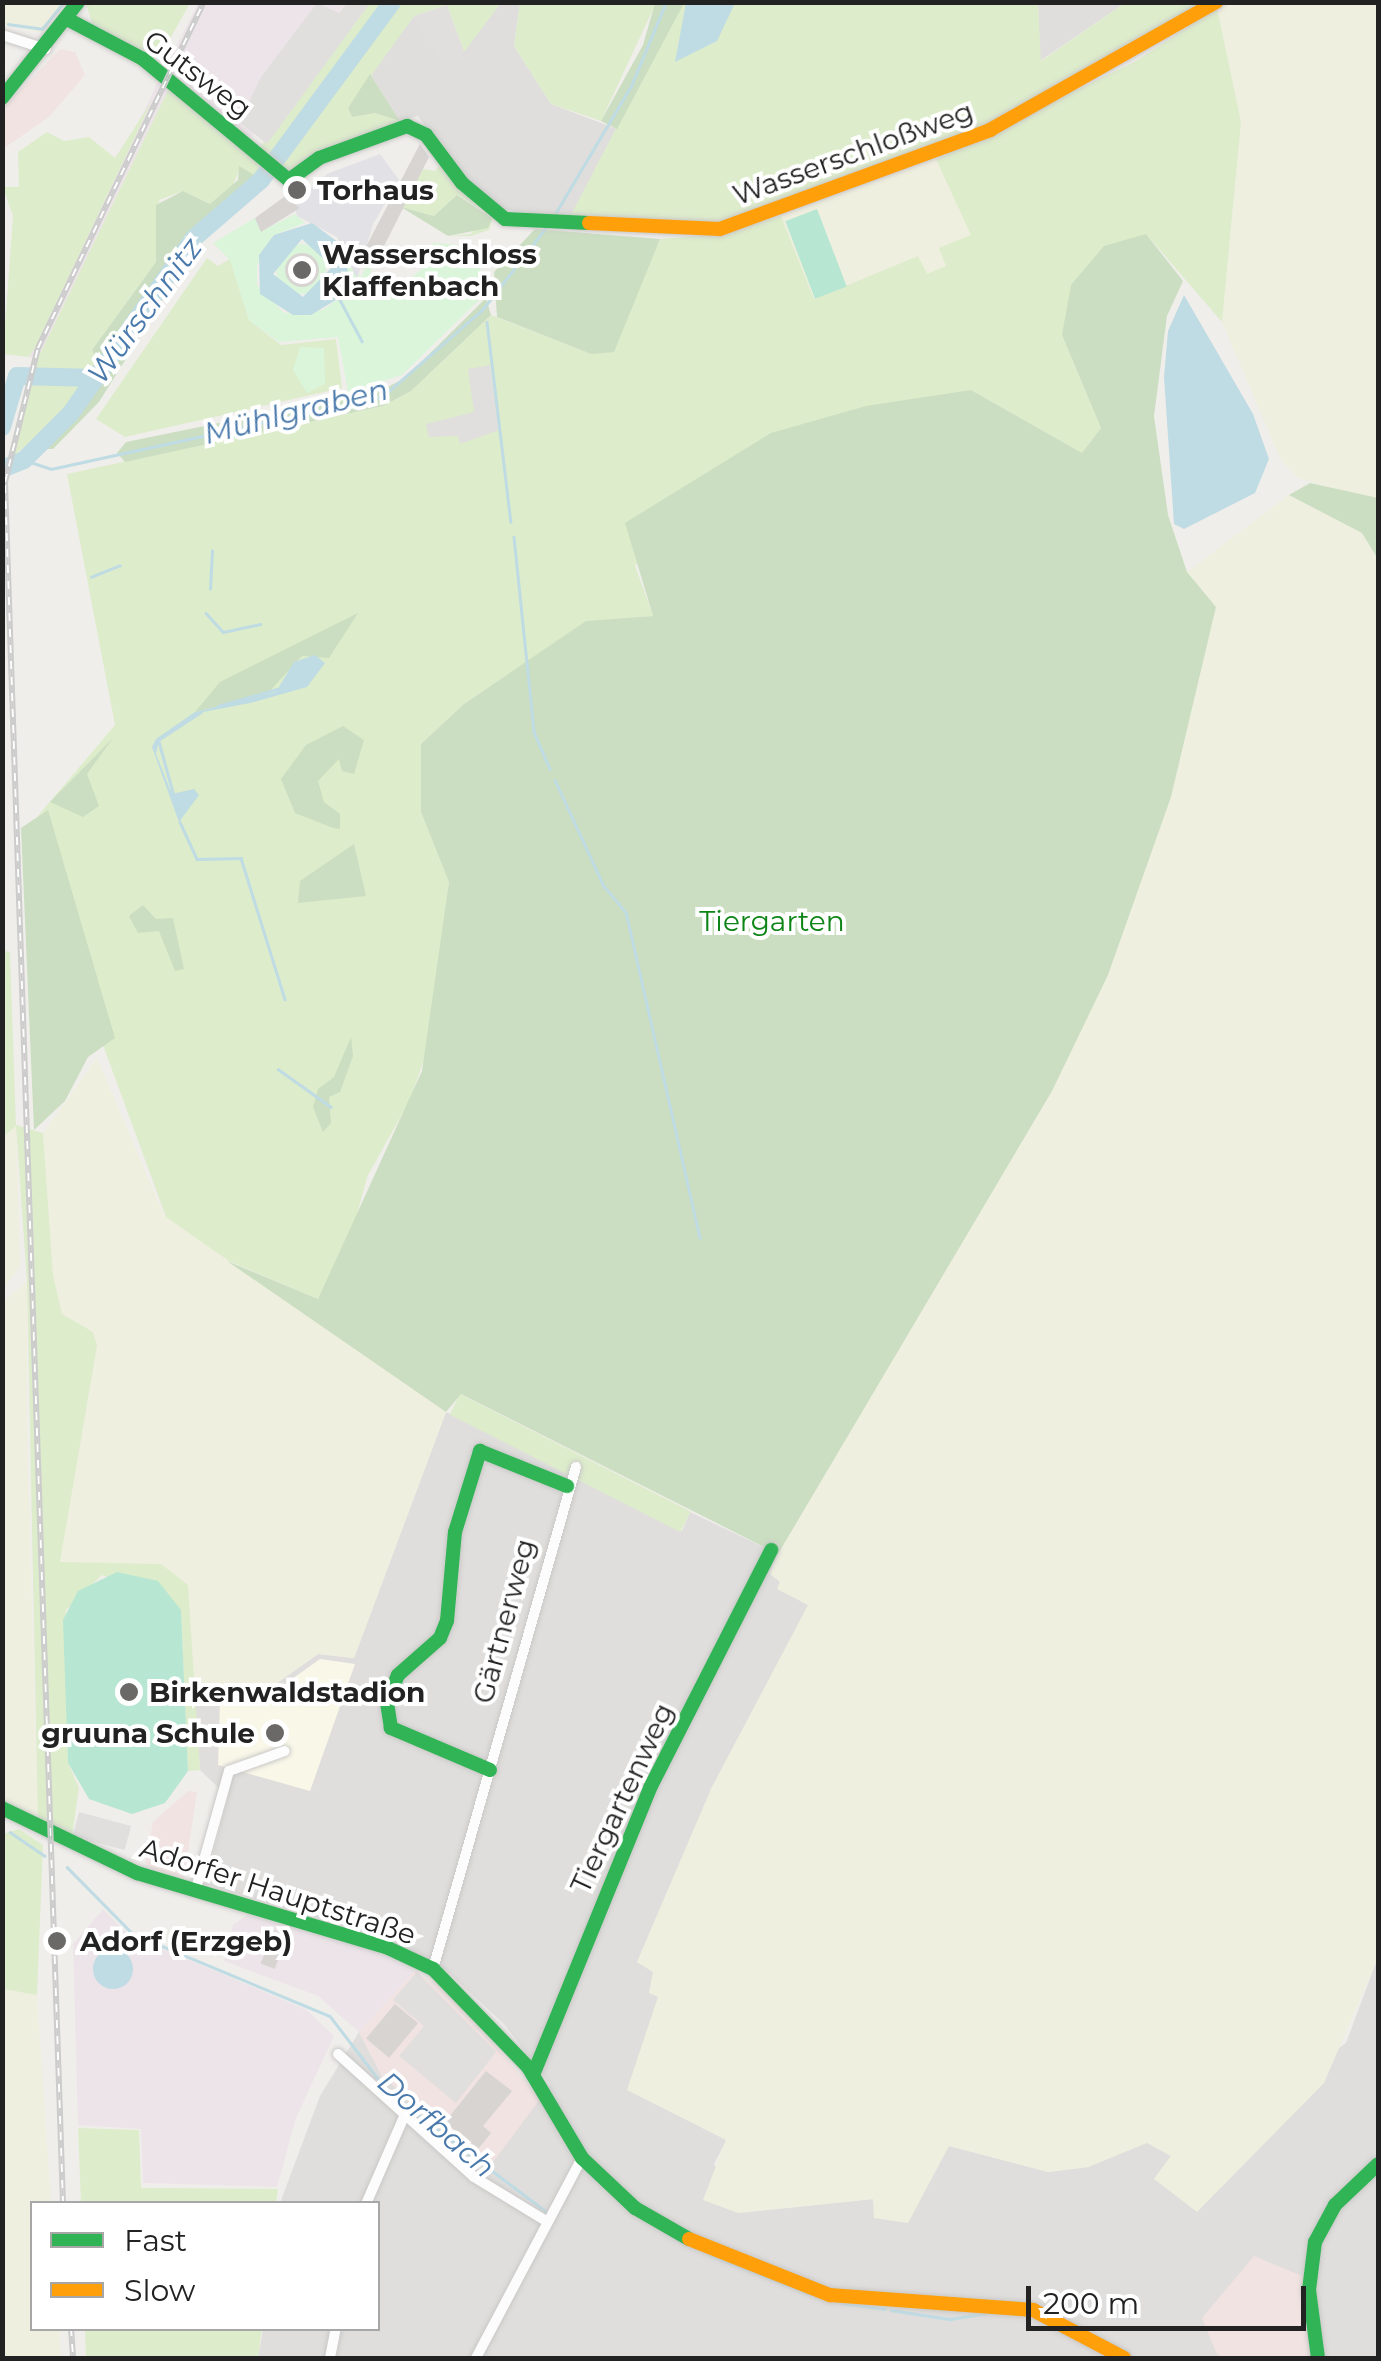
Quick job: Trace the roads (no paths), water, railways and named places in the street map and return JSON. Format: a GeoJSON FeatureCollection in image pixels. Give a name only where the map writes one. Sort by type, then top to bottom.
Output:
{"type":"FeatureCollection","features":[{"type":"Feature","properties":{"kind":"street"},"geometry":{"type":"LineString","coordinates":[[2,98],[47,49],[78,2]]}},
{"type":"Feature","properties":{"kind":"street","name":"Wasserschloßweg"},"geometry":{"type":"LineString","coordinates":[[286,177],[320,158],[407,126],[426,134],[462,183],[504,219],[548,226],[720,229],[990,130],[1216,2]]}},
{"type":"Feature","properties":{"kind":"street","name":"Gutsweg"},"geometry":{"type":"LineString","coordinates":[[69,20],[156,69],[286,177]]}},
{"type":"Feature","properties":{"kind":"street"},"geometry":{"type":"LineString","coordinates":[[2,34],[47,49]]}},
{"type":"Feature","properties":{"kind":"street","name":"Gärtnerweg"},"geometry":{"type":"LineString","coordinates":[[490,1770],[391,1728],[387,1702],[398,1675],[440,1638],[447,1621],[455,1532],[480,1451],[567,1486]]}},
{"type":"Feature","properties":{"kind":"street","name":"Gärtnerweg"},"geometry":{"type":"LineString","coordinates":[[433,1969],[567,1486],[576,1467]]}},
{"type":"Feature","properties":{"kind":"street","name":"Tiergartenweg"},"geometry":{"type":"LineString","coordinates":[[533,2076],[650,1786],[771,1550]]}},
{"type":"Feature","properties":{"kind":"street"},"geometry":{"type":"LineString","coordinates":[[195,1892],[229,1772],[285,1751]]}},
{"type":"Feature","properties":{"kind":"street","name":"Adorfer Hauptstraße"},"geometry":{"type":"LineString","coordinates":[[2,1808],[9,1820],[195,1892],[353,1936],[433,1969],[533,2076],[582,2158],[635,2208],[731,2260],[830,2295],[1033,2310],[1124,2358]]}},
{"type":"Feature","properties":{"kind":"street"},"geometry":{"type":"LineString","coordinates":[[338,2054],[404,2119],[546,2221]]}},
{"type":"Feature","properties":{"kind":"street"},"geometry":{"type":"LineString","coordinates":[[367,2201],[404,2119]]}},
{"type":"Feature","properties":{"kind":"street"},"geometry":{"type":"LineString","coordinates":[[476,2358],[582,2158]]}},
{"type":"Feature","properties":{"kind":"street"},"geometry":{"type":"LineString","coordinates":[[1318,2358],[1309,2290],[1314,2242],[1335,2205],[1378,2164]]}},
{"type":"Feature","properties":{"kind":"street"},"geometry":{"type":"LineString","coordinates":[[330,2358],[335,2331]]}},
{"type":"Feature","properties":{"kind":"water"},"geometry":{"type":"Polygon","coordinates":[[[686,3],[735,3],[717,41],[675,62],[686,3]]]}},
{"type":"Feature","properties":{"kind":"water"},"geometry":{"type":"Polygon","coordinates":[[[312,223],[342,245],[348,272],[339,298],[311,315],[293,315],[260,294],[259,255],[274,235],[312,223]],[[302,239],[273,274],[303,297],[332,267],[302,239]]]}},
{"type":"Feature","properties":{"kind":"water"},"geometry":{"type":"Polygon","coordinates":[[[1184,295],[1253,414],[1269,459],[1255,493],[1184,529],[1174,524],[1164,377],[1168,331],[1184,295]]]}},
{"type":"Feature","properties":{"kind":"water"},"geometry":{"type":"Polygon","coordinates":[[[315,655],[325,663],[307,687],[198,713],[159,739],[156,754],[172,794],[194,789],[199,795],[179,822],[152,747],[156,739],[195,712],[276,692],[294,662],[315,655]]]}},
{"type":"Feature","properties":{"kind":"water"},"geometry":{"type":"Polygon","coordinates":[[[113,1949],[127,1955],[133,1969],[127,1983],[113,1989],[99,1983],[93,1969],[99,1955],[113,1949]]]}},
{"type":"Feature","properties":{"kind":"waterway"},"geometry":{"type":"LineString","coordinates":[[8,24],[42,29],[64,2]]}},
{"type":"Feature","properties":{"kind":"waterway","name":"Würschnitz"},"geometry":{"type":"LineString","coordinates":[[2,469],[24,460],[71,413],[194,238],[261,180],[392,2]]}},
{"type":"Feature","properties":{"kind":"waterway","name":"Mühlgraben"},"geometry":{"type":"LineString","coordinates":[[555,214],[631,86],[666,2]]}},
{"type":"Feature","properties":{"kind":"waterway","name":"Mühlgraben"},"geometry":{"type":"LineString","coordinates":[[24,460],[51,469],[382,397],[483,309],[548,225]]}},
{"type":"Feature","properties":{"kind":"waterway"},"geometry":{"type":"LineString","coordinates":[[339,298],[362,341]]}},
{"type":"Feature","properties":{"kind":"waterway"},"geometry":{"type":"LineString","coordinates":[[487,322],[511,522]]}},
{"type":"Feature","properties":{"kind":"waterway"},"geometry":{"type":"LineString","coordinates":[[2,427],[17,376],[97,378]]}},
{"type":"Feature","properties":{"kind":"waterway"},"geometry":{"type":"LineString","coordinates":[[514,537],[534,732],[550,769]]}},
{"type":"Feature","properties":{"kind":"waterway"},"geometry":{"type":"LineString","coordinates":[[210,589],[212,551]]}},
{"type":"Feature","properties":{"kind":"waterway"},"geometry":{"type":"LineString","coordinates":[[91,577],[120,565]]}},
{"type":"Feature","properties":{"kind":"waterway"},"geometry":{"type":"LineString","coordinates":[[206,613],[223,632],[260,624]]}},
{"type":"Feature","properties":{"kind":"waterway"},"geometry":{"type":"LineString","coordinates":[[218,706],[277,689]]}},
{"type":"Feature","properties":{"kind":"waterway"},"geometry":{"type":"LineString","coordinates":[[173,794],[158,740],[201,712]]}},
{"type":"Feature","properties":{"kind":"waterway"},"geometry":{"type":"LineString","coordinates":[[555,780],[604,886],[626,912],[700,1238]]}},
{"type":"Feature","properties":{"kind":"waterway"},"geometry":{"type":"LineString","coordinates":[[180,822],[197,859],[241,858],[285,999]]}},
{"type":"Feature","properties":{"kind":"waterway"},"geometry":{"type":"LineString","coordinates":[[278,1069],[331,1107]]}},
{"type":"Feature","properties":{"kind":"waterway","name":"Dorfbach"},"geometry":{"type":"LineString","coordinates":[[10,1832],[45,1856]]}},
{"type":"Feature","properties":{"kind":"waterway","name":"Dorfbach"},"geometry":{"type":"LineString","coordinates":[[67,1867],[133,1934],[330,2016],[389,2093],[548,2213]]}},
{"type":"Feature","properties":{"kind":"waterway","name":"Dorfbach"},"geometry":{"type":"LineString","coordinates":[[710,2255],[810,2294]]}},
{"type":"Feature","properties":{"kind":"waterway","name":"Dorfbach"},"geometry":{"type":"LineString","coordinates":[[842,2303],[885,2309]]}},
{"type":"Feature","properties":{"kind":"waterway","name":"Dorfbach"},"geometry":{"type":"LineString","coordinates":[[891,2310],[950,2319],[986,2313]]}},
{"type":"Feature","properties":{"kind":"railway"},"geometry":{"type":"LineString","coordinates":[[63,2201],[5,482],[38,348],[204,2]]}},
{"type":"Feature","properties":{"kind":"railway"},"geometry":{"type":"LineString","coordinates":[[71,2331],[73,2358]]}},
{"type":"Feature","properties":{"kind":"place","name":"Torhaus"},"geometry":{"type":"Point","coordinates":[297,190]}},
{"type":"Feature","properties":{"kind":"place","name":"Wasserschloss Klaffenbach"},"geometry":{"type":"Point","coordinates":[302,270]}},
{"type":"Feature","properties":{"kind":"place","name":"Birkenwaldstadion"},"geometry":{"type":"Point","coordinates":[129,1692]}},
{"type":"Feature","properties":{"kind":"place","name":"gruuna Schule"},"geometry":{"type":"Point","coordinates":[275,1733]}},
{"type":"Feature","properties":{"kind":"place","name":"Adorf (Erzgeb)"},"geometry":{"type":"Point","coordinates":[57,1941]}},
{"type":"Feature","properties":{"kind":"park label","name":"Tiergarten"},"geometry":{"type":"Point","coordinates":[772,921]}}]}
